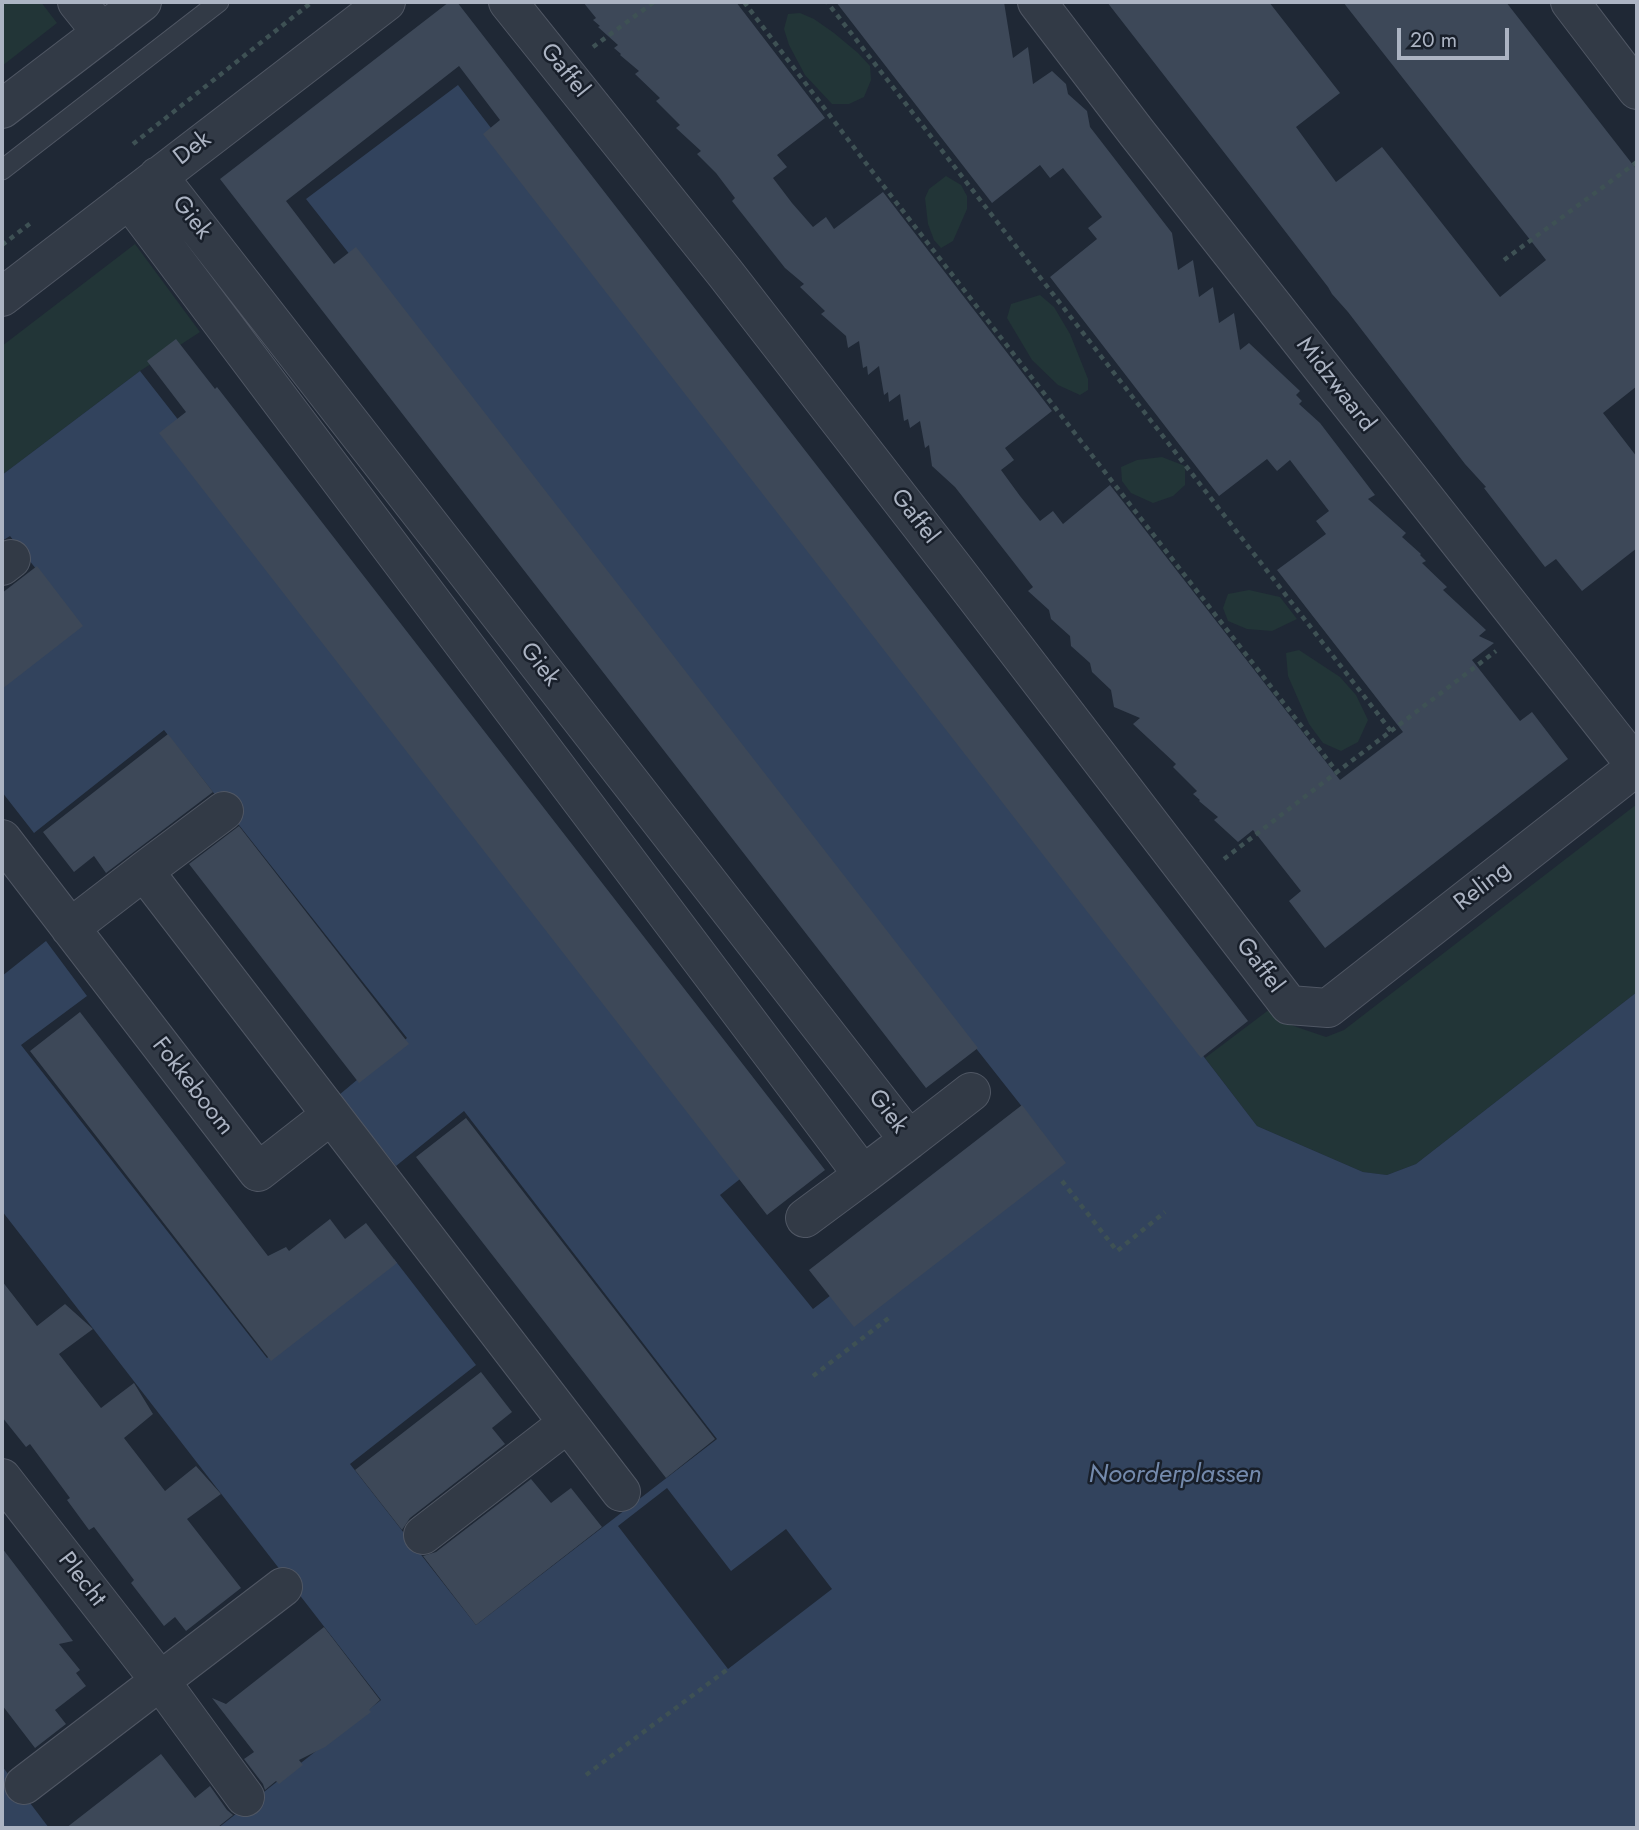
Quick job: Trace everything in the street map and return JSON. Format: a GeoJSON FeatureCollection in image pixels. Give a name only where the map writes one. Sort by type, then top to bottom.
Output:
{"type":"FeatureCollection","features":[{"type":"Feature","properties":{"kind":"street"},"geometry":{"type":"LineString","coordinates":[[77,2],[102,33]]}},
{"type":"Feature","properties":{"kind":"street"},"geometry":{"type":"LineString","coordinates":[[2,109],[142,2]]}},
{"type":"Feature","properties":{"kind":"street","name":"Dek"},"geometry":{"type":"LineString","coordinates":[[2,296],[386,2]]}},
{"type":"Feature","properties":{"kind":"street","name":"Gaffel"},"geometry":{"type":"LineString","coordinates":[[509,2],[751,306],[1289,1006],[1328,1008]]}},
{"type":"Feature","properties":{"kind":"street","name":"Midzwaard"},"geometry":{"type":"LineString","coordinates":[[1037,2],[1137,133],[1637,766]]}},
{"type":"Feature","properties":{"kind":"street"},"geometry":{"type":"LineString","coordinates":[[1570,2],[1637,90]]}},
{"type":"Feature","properties":{"kind":"street","name":"Giek"},"geometry":{"type":"LineString","coordinates":[[143,188],[909,1140],[863,1175],[143,188]]}},
{"type":"Feature","properties":{"kind":"street","name":"Reling"},"geometry":{"type":"LineString","coordinates":[[1328,1008],[1637,766]]}},
{"type":"Feature","properties":{"kind":"street"},"geometry":{"type":"LineString","coordinates":[[70,928],[225,811]]}},
{"type":"Feature","properties":{"kind":"street","name":"Fokkeboom"},"geometry":{"type":"LineString","coordinates":[[2,839],[258,1172],[331,1115]]}},
{"type":"Feature","properties":{"kind":"street"},"geometry":{"type":"LineString","coordinates":[[144,871],[621,1492]]}},
{"type":"Feature","properties":{"kind":"street"},"geometry":{"type":"LineString","coordinates":[[909,1140],[971,1092]]}},
{"type":"Feature","properties":{"kind":"street"},"geometry":{"type":"LineString","coordinates":[[805,1218],[863,1175]]}},
{"type":"Feature","properties":{"kind":"street"},"geometry":{"type":"LineString","coordinates":[[423,1535],[568,1423]]}},
{"type":"Feature","properties":{"kind":"street","name":"Plecht"},"geometry":{"type":"LineString","coordinates":[[2,1478],[161,1682],[245,1797]]}},
{"type":"Feature","properties":{"kind":"street"},"geometry":{"type":"LineString","coordinates":[[24,1785],[284,1587]]}},
{"type":"Feature","properties":{"kind":"lane"},"geometry":{"type":"LineString","coordinates":[[2,170],[219,2]]}},
{"type":"Feature","properties":{"kind":"path","name":"Dek"},"geometry":{"type":"LineString","coordinates":[[130,147],[312,2]]}},
{"type":"Feature","properties":{"kind":"path"},"geometry":{"type":"LineString","coordinates":[[563,70],[653,2]]}},
{"type":"Feature","properties":{"kind":"path"},"geometry":{"type":"LineString","coordinates":[[744,2],[1337,772]]}},
{"type":"Feature","properties":{"kind":"path"},"geometry":{"type":"LineString","coordinates":[[827,2],[1391,731]]}},
{"type":"Feature","properties":{"kind":"path"},"geometry":{"type":"LineString","coordinates":[[1504,260],[1637,162]]}},
{"type":"Feature","properties":{"kind":"path"},"geometry":{"type":"LineString","coordinates":[[2,244],[34,220]]}},
{"type":"Feature","properties":{"kind":"path"},"geometry":{"type":"LineString","coordinates":[[1195,882],[1527,627]]}},
{"type":"Feature","properties":{"kind":"path"},"geometry":{"type":"LineString","coordinates":[[1062,1181],[1116,1251],[1165,1212]]}},
{"type":"Feature","properties":{"kind":"path"},"geometry":{"type":"LineString","coordinates":[[813,1376],[890,1317]]}},
{"type":"Feature","properties":{"kind":"path"},"geometry":{"type":"LineString","coordinates":[[586,1775],[728,1669]]}},
{"type":"Feature","properties":{"kind":"shaded area"},"geometry":{"type":"Polygon","coordinates":[[[2,2],[41,2],[57,23],[2,66],[2,2]]]}},
{"type":"Feature","properties":{"kind":"shaded area"},"geometry":{"type":"Polygon","coordinates":[[[800,13],[834,33],[870,66],[871,80],[864,97],[849,104],[832,104],[805,75],[784,29],[788,14],[800,13]]]}},
{"type":"Feature","properties":{"kind":"shaded area"},"geometry":{"type":"Polygon","coordinates":[[[946,176],[961,185],[967,196],[967,209],[953,241],[941,248],[934,240],[928,224],[925,198],[929,189],[946,176]]]}},
{"type":"Feature","properties":{"kind":"shaded area"},"geometry":{"type":"Polygon","coordinates":[[[135,244],[200,332],[140,371],[2,475],[2,346],[135,244]]]}},
{"type":"Feature","properties":{"kind":"shaded area"},"geometry":{"type":"Polygon","coordinates":[[[1040,295],[1054,307],[1070,334],[1088,379],[1088,390],[1080,395],[1058,385],[1032,360],[1007,318],[1011,304],[1040,295]]]}},
{"type":"Feature","properties":{"kind":"shaded area"},"geometry":{"type":"Polygon","coordinates":[[[1162,457],[1185,466],[1185,485],[1173,496],[1153,503],[1131,493],[1122,481],[1121,467],[1137,460],[1162,457]]]}},
{"type":"Feature","properties":{"kind":"shaded area"},"geometry":{"type":"Polygon","coordinates":[[[1249,590],[1280,597],[1297,619],[1272,631],[1247,629],[1228,621],[1223,608],[1228,594],[1249,590]]]}},
{"type":"Feature","properties":{"kind":"shaded area"},"geometry":{"type":"Polygon","coordinates":[[[1299,650],[1340,677],[1356,695],[1368,720],[1358,742],[1341,751],[1323,743],[1309,724],[1288,676],[1286,653],[1299,650]]]}},
{"type":"Feature","properties":{"kind":"shaded area"},"geometry":{"type":"Polygon","coordinates":[[[1637,804],[1637,992],[1416,1164],[1387,1175],[1363,1172],[1257,1126],[1205,1058],[1270,1009],[1285,1023],[1326,1037],[1344,1030],[1637,804]]]}},
{"type":"Feature","properties":{"kind":"water","name":"Noorderplassen"},"geometry":{"type":"Polygon","coordinates":[[[458,85],[1257,1126],[1363,1172],[1387,1175],[1416,1164],[1637,992],[1637,1828],[218,1828],[381,1700],[2,1211],[2,976],[46,941],[87,996],[21,1045],[267,1358],[394,1259],[476,1365],[350,1464],[476,1625],[717,1439],[464,1111],[396,1166],[339,1095],[407,1038],[164,730],[34,833],[2,792],[2,684],[78,622],[10,536],[2,541],[2,475],[140,371],[760,1163],[720,1195],[813,1309],[1042,1132],[306,199],[458,85]]]}},
{"type":"Feature","properties":{"kind":"water"},"geometry":{"type":"Polygon","coordinates":[[[2,1766],[49,1828],[2,1828],[2,1766]]]}},
{"type":"Feature","properties":{"kind":"pier"},"geometry":{"type":"Polygon","coordinates":[[[667,1488],[731,1571],[786,1529],[832,1589],[728,1669],[618,1526],[667,1488]]]}},
{"type":"Feature","properties":{"kind":"building"},"geometry":{"type":"Polygon","coordinates":[[[449,2],[457,2],[1248,1021],[1201,1058],[483,134],[500,120],[459,66],[286,201],[334,264],[356,247],[978,1048],[926,1088],[220,179],[449,2]]]}},
{"type":"Feature","properties":{"kind":"building"},"geometry":{"type":"Polygon","coordinates":[[[583,2],[736,2],[825,118],[777,155],[787,167],[773,178],[792,203],[813,227],[826,217],[834,229],[883,192],[1052,411],[1005,448],[1014,460],[1001,470],[1020,496],[1040,521],[1053,511],[1063,524],[1110,485],[1340,780],[1403,732],[1277,570],[1326,534],[1316,521],[1329,511],[1290,460],[1277,471],[1267,459],[1219,496],[1050,277],[1097,239],[1088,228],[1102,217],[1063,168],[1050,178],[1040,165],[992,203],[836,2],[1004,2],[1013,58],[1028,47],[1033,84],[1052,71],[1066,84],[1068,94],[1087,111],[1090,127],[1172,233],[1178,270],[1193,260],[1199,297],[1213,287],[1219,323],[1234,313],[1240,350],[1249,343],[1300,391],[1296,395],[1302,401],[1299,404],[1320,423],[1375,495],[1368,499],[1406,533],[1402,537],[1421,554],[1426,561],[1422,563],[1447,587],[1443,590],[1486,630],[1479,636],[1494,643],[1472,660],[1520,721],[1532,712],[1568,759],[1325,948],[1289,901],[1301,891],[1253,830],[1238,842],[1214,820],[1218,817],[1193,794],[1197,791],[1173,767],[1176,764],[1133,724],[1140,718],[1114,707],[1111,690],[1092,672],[1090,663],[1071,646],[1070,636],[1051,619],[1049,610],[1028,591],[1033,587],[955,487],[932,466],[929,445],[925,448],[920,421],[910,428],[908,419],[904,421],[900,394],[889,402],[888,392],[884,395],[879,366],[868,375],[867,366],[863,368],[859,341],[848,348],[846,336],[821,314],[825,311],[800,287],[804,284],[785,268],[732,201],[735,198],[697,154],[701,151],[676,128],[680,125],[656,101],[660,98],[635,74],[639,71],[614,48],[618,45],[598,27],[600,26],[593,20],[596,18],[583,2]]]}},
{"type":"Feature","properties":{"kind":"building"},"geometry":{"type":"Polygon","coordinates":[[[1107,2],[1269,2],[1340,93],[1296,127],[1336,182],[1382,147],[1500,297],[1546,260],[1343,2],[1506,2],[1637,170],[1637,386],[1603,413],[1637,457],[1637,548],[1582,591],[1556,559],[1545,567],[1484,488],[1486,487],[1332,294],[1107,2]]]}},
{"type":"Feature","properties":{"kind":"building"},"geometry":{"type":"Polygon","coordinates":[[[176,339],[215,389],[217,387],[825,1170],[767,1215],[159,433],[186,412],[147,361],[176,339]]]}},
{"type":"Feature","properties":{"kind":"building"},"geometry":{"type":"Polygon","coordinates":[[[37,566],[83,626],[2,689],[2,593],[37,566]]]}},
{"type":"Feature","properties":{"kind":"building"},"geometry":{"type":"Polygon","coordinates":[[[168,734],[213,792],[106,873],[94,856],[74,872],[43,832],[168,734]]]}},
{"type":"Feature","properties":{"kind":"building"},"geometry":{"type":"Polygon","coordinates":[[[239,826],[409,1044],[359,1083],[189,864],[239,826]]]}},
{"type":"Feature","properties":{"kind":"building"},"geometry":{"type":"Polygon","coordinates":[[[80,1012],[268,1256],[286,1247],[289,1251],[330,1219],[345,1239],[366,1223],[397,1263],[271,1361],[30,1051],[80,1012]]]}},
{"type":"Feature","properties":{"kind":"building"},"geometry":{"type":"Polygon","coordinates":[[[1022,1105],[1066,1163],[854,1327],[809,1270],[1022,1105]]]}},
{"type":"Feature","properties":{"kind":"building"},"geometry":{"type":"Polygon","coordinates":[[[466,1118],[715,1439],[666,1478],[416,1157],[466,1118]]]}},
{"type":"Feature","properties":{"kind":"building"},"geometry":{"type":"Polygon","coordinates":[[[2,1281],[37,1326],[65,1304],[93,1329],[59,1354],[101,1408],[134,1383],[153,1414],[124,1438],[165,1491],[196,1466],[221,1494],[187,1519],[241,1588],[186,1631],[175,1617],[164,1626],[131,1583],[134,1580],[94,1527],[89,1530],[67,1500],[70,1498],[30,1444],[26,1447],[2,1417],[2,1281]]]}},
{"type":"Feature","properties":{"kind":"building"},"geometry":{"type":"Polygon","coordinates":[[[481,1372],[512,1412],[492,1428],[505,1444],[410,1518],[402,1530],[355,1470],[481,1372]]]}},
{"type":"Feature","properties":{"kind":"building"},"geometry":{"type":"Polygon","coordinates":[[[531,1479],[551,1503],[571,1488],[602,1527],[476,1625],[423,1556],[436,1552],[531,1479]]]}},
{"type":"Feature","properties":{"kind":"building"},"geometry":{"type":"Polygon","coordinates":[[[2,1548],[73,1641],[59,1644],[80,1670],[76,1673],[86,1686],[55,1710],[66,1724],[35,1748],[2,1705],[2,1548]]]}},
{"type":"Feature","properties":{"kind":"building"},"geometry":{"type":"Polygon","coordinates":[[[324,1627],[380,1700],[369,1710],[371,1712],[325,1747],[299,1760],[303,1765],[279,1784],[276,1781],[265,1790],[244,1759],[254,1752],[212,1698],[226,1704],[324,1627]]]}},
{"type":"Feature","properties":{"kind":"building"},"geometry":{"type":"Polygon","coordinates":[[[161,1754],[195,1798],[210,1786],[233,1815],[219,1828],[66,1828],[161,1754]]]}}]}
